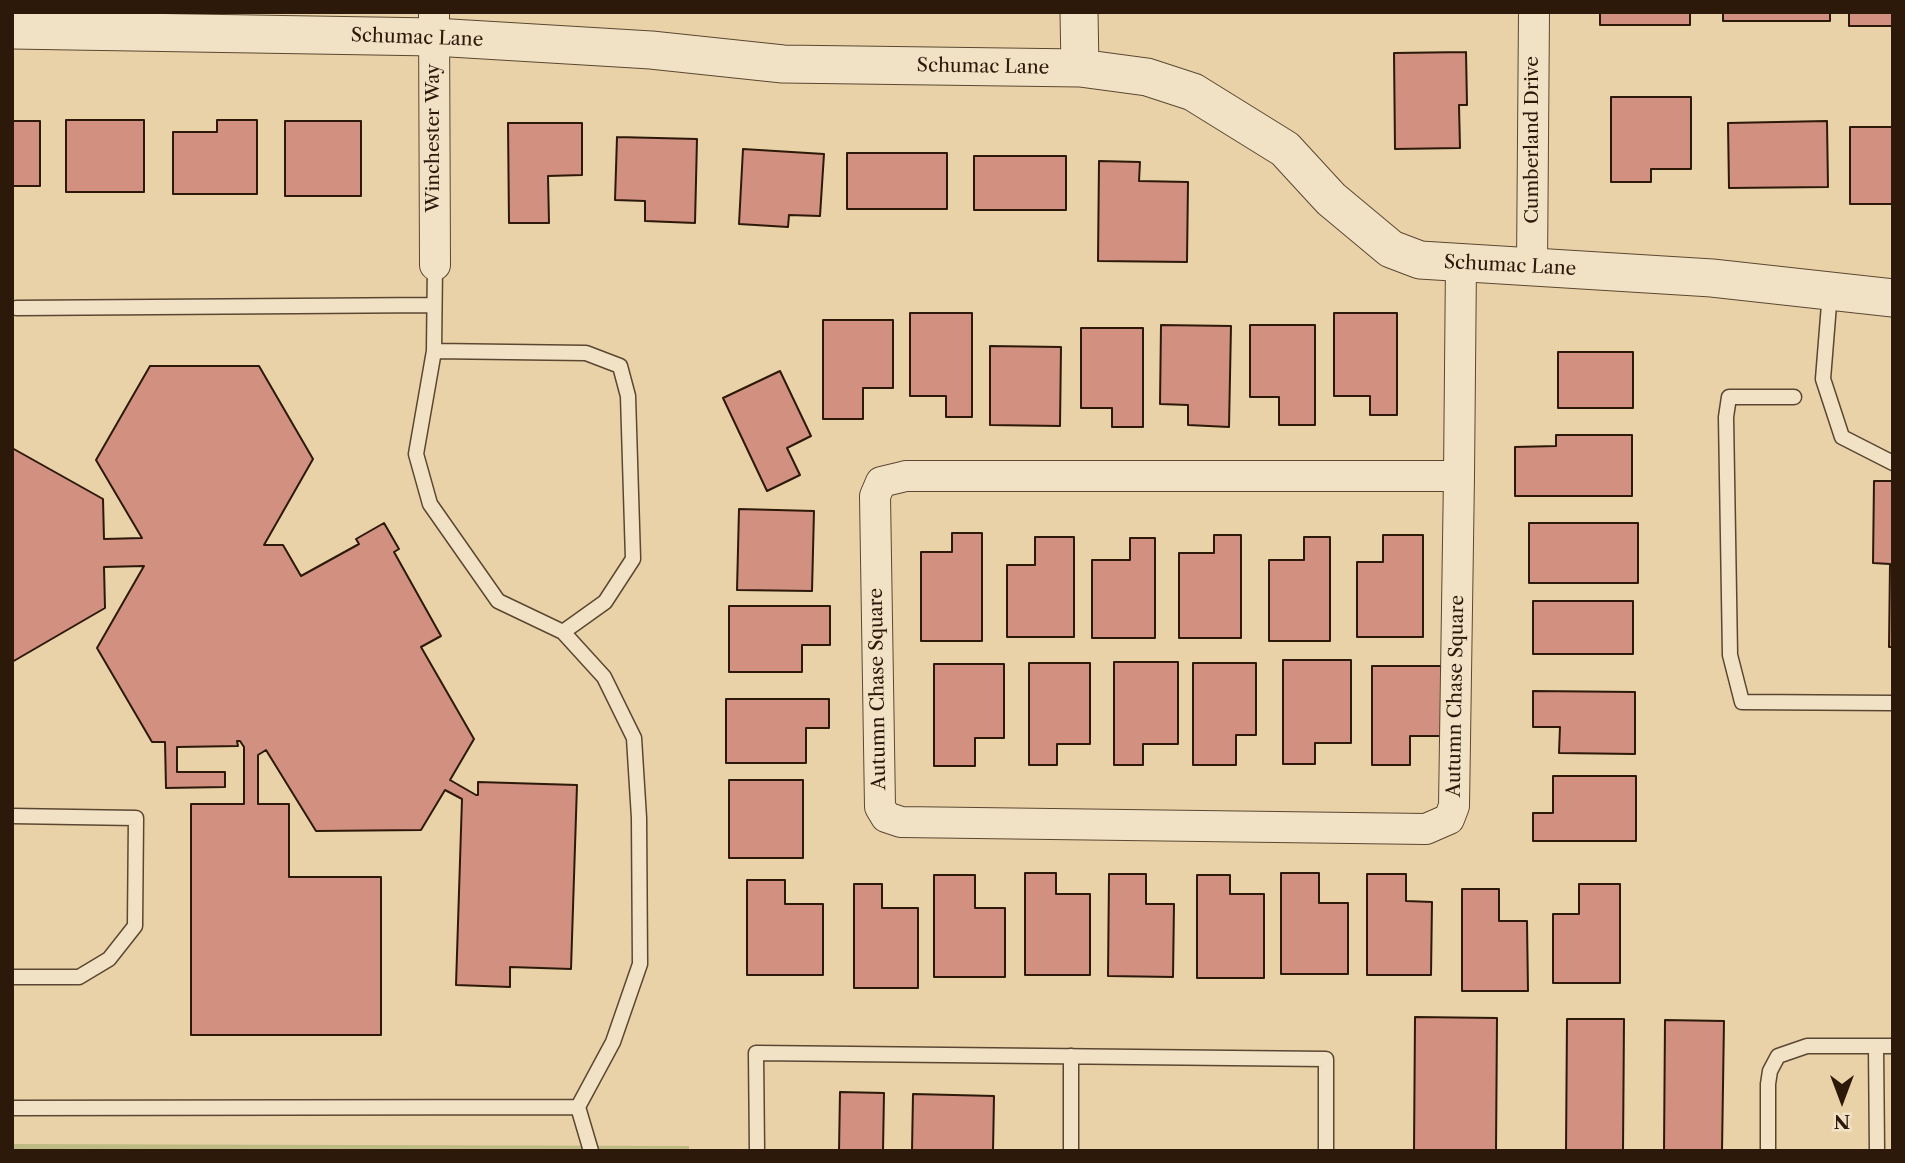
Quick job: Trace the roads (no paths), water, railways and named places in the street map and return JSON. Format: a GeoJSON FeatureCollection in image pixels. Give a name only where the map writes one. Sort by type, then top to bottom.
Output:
{"type":"FeatureCollection","features":[{"type":"Feature","properties":{"kind":"street"},"geometry":{"type":"LineString","coordinates":[[1079,12],[1080,68]]}},
{"type":"Feature","properties":{"kind":"street","name":"Cumberland Drive"},"geometry":{"type":"LineString","coordinates":[[1532,267],[1534,12]]}},
{"type":"Feature","properties":{"kind":"street","name":"Schumac Lane"},"geometry":{"type":"LineString","coordinates":[[12,30],[434,25],[783,64],[1080,68],[1147,77],[1194,92],[1285,149],[1331,199],[1391,248],[1420,260],[1712,278],[1893,298]]}},
{"type":"Feature","properties":{"kind":"street","name":"Winchester Way"},"geometry":{"type":"LineString","coordinates":[[434,25],[435,265]]}},
{"type":"Feature","properties":{"kind":"street","name":"Autumn Chase Square"},"geometry":{"type":"LineString","coordinates":[[1459,476],[906,476],[881,482],[875,496],[880,807],[886,817],[901,822],[1426,829],[1449,819],[1454,806],[1459,476],[1461,263]]}},
{"type":"Feature","properties":{"kind":"lane"},"geometry":{"type":"LineString","coordinates":[[435,265],[434,351],[416,454],[430,504],[498,601],[563,632],[604,677],[634,738],[639,818],[640,964],[613,1042],[578,1107],[591,1151]]}},
{"type":"Feature","properties":{"kind":"lane"},"geometry":{"type":"LineString","coordinates":[[1830,292],[1823,379],[1842,438],[1893,463]]}},
{"type":"Feature","properties":{"kind":"lane"},"geometry":{"type":"LineString","coordinates":[[16,307],[434,305]]}},
{"type":"Feature","properties":{"kind":"lane"},"geometry":{"type":"LineString","coordinates":[[434,351],[586,353],[620,366],[628,396],[633,559],[605,602],[563,632]]}},
{"type":"Feature","properties":{"kind":"lane"},"geometry":{"type":"LineString","coordinates":[[1794,397],[1729,397],[1726,417],[1730,655],[1742,702],[1893,703]]}},
{"type":"Feature","properties":{"kind":"lane"},"geometry":{"type":"LineString","coordinates":[[12,816],[136,818],[135,926],[109,958],[79,977],[12,977]]}},
{"type":"Feature","properties":{"kind":"lane"},"geometry":{"type":"LineString","coordinates":[[1768,1151],[1768,1084],[1770,1071],[1778,1056],[1807,1046],[1893,1046]]}},
{"type":"Feature","properties":{"kind":"lane"},"geometry":{"type":"LineString","coordinates":[[1877,1046],[1877,1151]]}},
{"type":"Feature","properties":{"kind":"lane"},"geometry":{"type":"LineString","coordinates":[[757,1151],[757,1053],[1326,1059],[1326,1151]]}},
{"type":"Feature","properties":{"kind":"lane"},"geometry":{"type":"LineString","coordinates":[[1071,1056],[1071,1151]]}},
{"type":"Feature","properties":{"kind":"lane"},"geometry":{"type":"LineString","coordinates":[[12,1108],[578,1107]]}}]}
